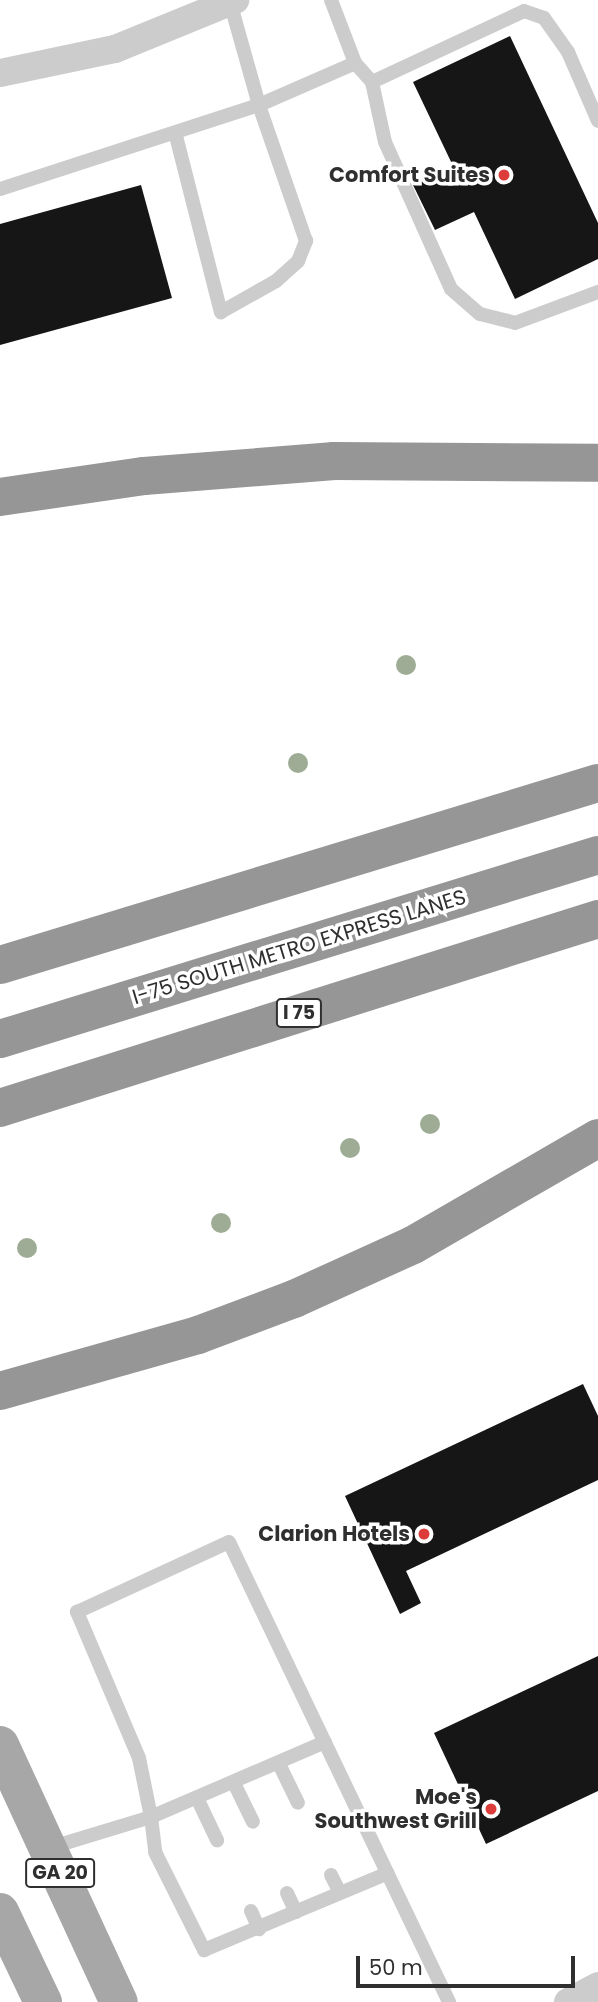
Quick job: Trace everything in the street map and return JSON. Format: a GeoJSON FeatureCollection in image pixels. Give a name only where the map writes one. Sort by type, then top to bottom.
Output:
{"type":"FeatureCollection","features":[{"type":"Feature","properties":{"kind":"highway"},"geometry":{"type":"LineString","coordinates":[[0,497],[144,476],[334,461],[598,463]]}},
{"type":"Feature","properties":{"kind":"highway"},"geometry":{"type":"LineString","coordinates":[[0,965],[598,783]]}},
{"type":"Feature","properties":{"kind":"highway","name":"I-75 SOUTH METRO EXPRESS LANES"},"geometry":{"type":"LineString","coordinates":[[0,1039],[598,855]]}},
{"type":"Feature","properties":{"kind":"highway","name":"I 75"},"geometry":{"type":"LineString","coordinates":[[0,1108],[598,919]]}},
{"type":"Feature","properties":{"kind":"highway"},"geometry":{"type":"LineString","coordinates":[[0,1391],[198,1335],[294,1299],[413,1245],[598,1138]]}},
{"type":"Feature","properties":{"kind":"main road","name":"GA 20"},"geometry":{"type":"LineString","coordinates":[[0,1745],[119,2002]]}},
{"type":"Feature","properties":{"kind":"main road"},"geometry":{"type":"LineString","coordinates":[[0,1912],[43,2002]]}},
{"type":"Feature","properties":{"kind":"street"},"geometry":{"type":"LineString","coordinates":[[0,73],[115,49],[232,1]]}},
{"type":"Feature","properties":{"kind":"street"},"geometry":{"type":"LineString","coordinates":[[568,2002],[598,1986]]}},
{"type":"Feature","properties":{"kind":"lane"},"geometry":{"type":"LineString","coordinates":[[331,0],[355,63],[372,82],[385,142],[451,289],[480,314],[515,323],[598,292]]}},
{"type":"Feature","properties":{"kind":"lane"},"geometry":{"type":"LineString","coordinates":[[176,136],[221,312],[276,281],[298,261],[306,241],[259,105],[232,1]]}},
{"type":"Feature","properties":{"kind":"lane"},"geometry":{"type":"LineString","coordinates":[[372,82],[524,11],[544,18],[568,52],[598,121]]}},
{"type":"Feature","properties":{"kind":"lane"},"geometry":{"type":"LineString","coordinates":[[0,189],[176,136],[259,105],[355,63]]}},
{"type":"Feature","properties":{"kind":"lane"},"geometry":{"type":"LineString","coordinates":[[388,1874],[204,1950],[155,1852],[139,1758],[77,1612],[229,1542],[325,1742],[388,1874],[449,2002]]}},
{"type":"Feature","properties":{"kind":"lane"},"geometry":{"type":"LineString","coordinates":[[49,1848],[151,1817],[325,1742]]}},
{"type":"Feature","properties":{"kind":"lane"},"geometry":{"type":"LineString","coordinates":[[279,1764],[298,1803]]}},
{"type":"Feature","properties":{"kind":"lane"},"geometry":{"type":"LineString","coordinates":[[234,1783],[253,1822]]}},
{"type":"Feature","properties":{"kind":"lane"},"geometry":{"type":"LineString","coordinates":[[197,1798],[218,1840]]}},
{"type":"Feature","properties":{"kind":"lane"},"geometry":{"type":"LineString","coordinates":[[331,1875],[340,1893]]}},
{"type":"Feature","properties":{"kind":"lane"},"geometry":{"type":"LineString","coordinates":[[287,1893],[296,1912]]}},
{"type":"Feature","properties":{"kind":"lane"},"geometry":{"type":"LineString","coordinates":[[251,1911],[259,1929]]}},
{"type":"Feature","properties":{"kind":"building","name":"Comfort Suites"},"geometry":{"type":"Polygon","coordinates":[[[510,36],[598,223],[598,259],[515,299],[474,212],[435,230],[413,185],[453,166],[413,82],[510,36]]]}},
{"type":"Feature","properties":{"kind":"building"},"geometry":{"type":"Polygon","coordinates":[[[141,185],[172,298],[0,345],[0,224],[141,185]]]}},
{"type":"Feature","properties":{"kind":"building","name":"Clarion Hotels"},"geometry":{"type":"Polygon","coordinates":[[[583,1384],[598,1416],[598,1480],[406,1571],[421,1603],[400,1614],[345,1496],[583,1384]]]}},
{"type":"Feature","properties":{"kind":"building"},"geometry":{"type":"Polygon","coordinates":[[[598,1656],[598,1791],[486,1844],[434,1733],[598,1656]]]}},
{"type":"Feature","properties":{"kind":"place","name":"Comfort Suites"},"geometry":{"type":"Point","coordinates":[504,175]}},
{"type":"Feature","properties":{"kind":"place","name":"Clarion Hotels"},"geometry":{"type":"Point","coordinates":[424,1534]}},
{"type":"Feature","properties":{"kind":"place","name":"Moe's Southwest Grill"},"geometry":{"type":"Point","coordinates":[491,1809]}}]}
